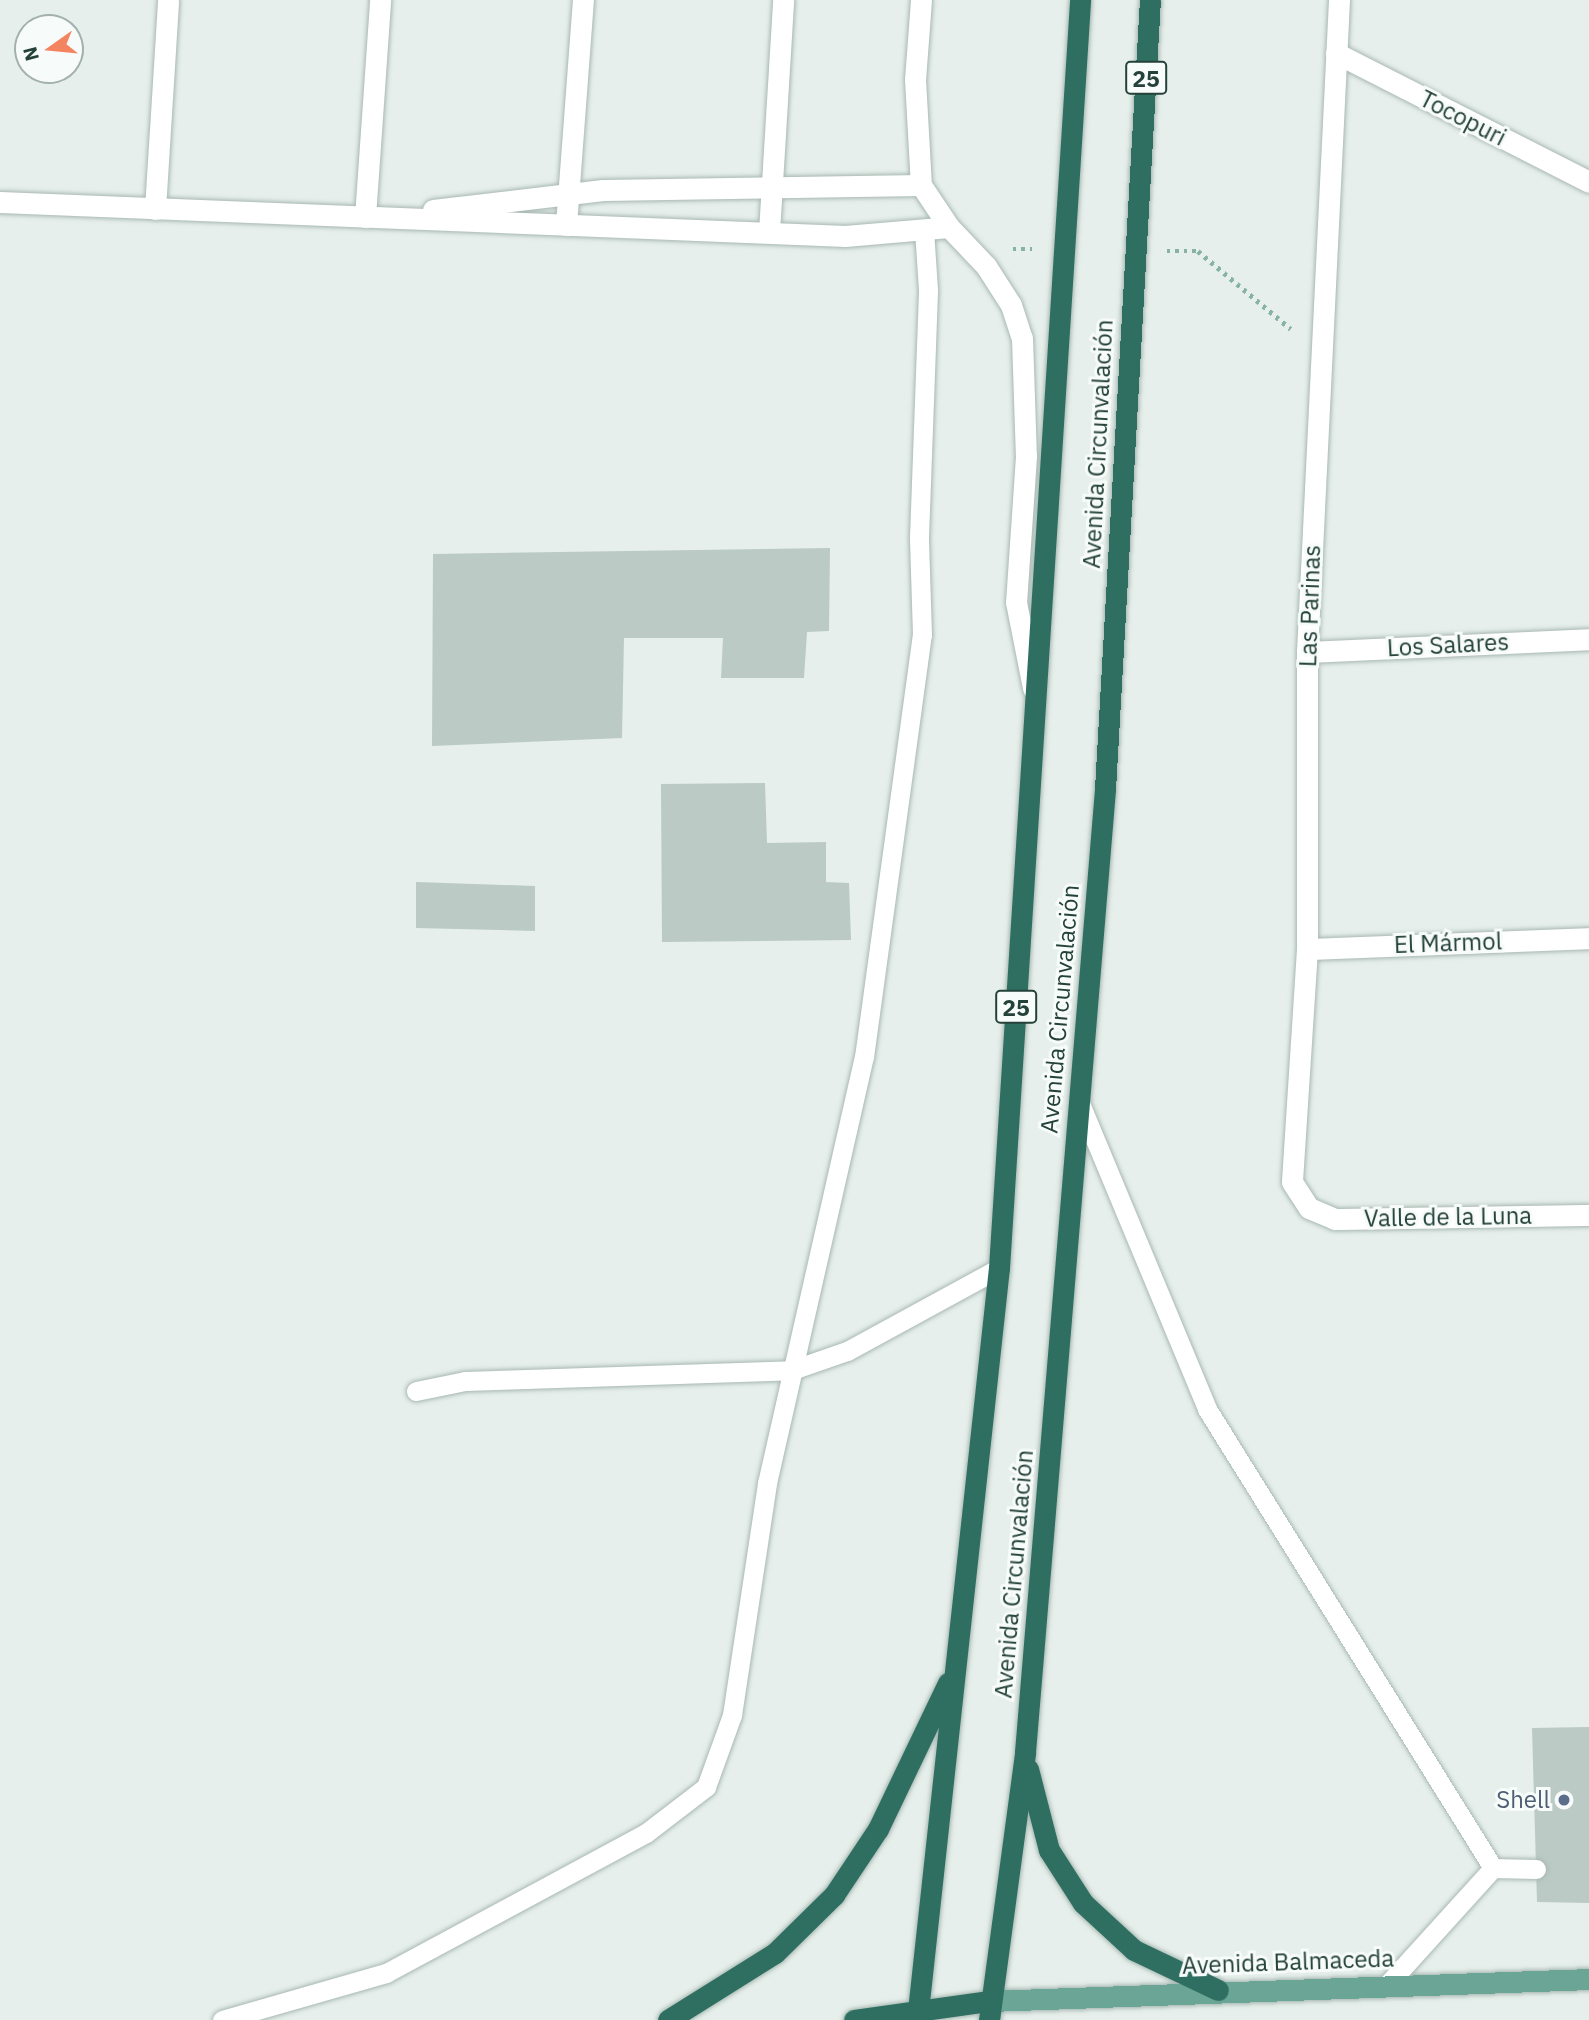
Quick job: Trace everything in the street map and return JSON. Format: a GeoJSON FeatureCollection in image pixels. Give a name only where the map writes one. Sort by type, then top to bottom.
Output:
{"type":"FeatureCollection","features":[{"type":"Feature","properties":{"kind":"highway","name":"Avenida Circunvalación"},"geometry":{"type":"LineString","coordinates":[[917,2015],[999,1268],[1080,0]]}},
{"type":"Feature","properties":{"kind":"highway","name":"Avenida Circunvalación"},"geometry":{"type":"LineString","coordinates":[[989,2011],[1025,1752],[1105,789],[1150,0]]}},
{"type":"Feature","properties":{"kind":"highway"},"geometry":{"type":"LineString","coordinates":[[668,2020],[775,1953],[834,1895],[878,1829],[956,1665]]}},
{"type":"Feature","properties":{"kind":"highway"},"geometry":{"type":"LineString","coordinates":[[1025,1752],[1049,1850],[1083,1903],[1134,1950],[1217,1990]]}},
{"type":"Feature","properties":{"kind":"highway"},"geometry":{"type":"LineString","coordinates":[[853,2020],[989,2011]]}},
{"type":"Feature","properties":{"kind":"main road","name":"Avenida Balmaceda"},"geometry":{"type":"LineString","coordinates":[[989,2011],[1217,1990],[1589,1979]]}},
{"type":"Feature","properties":{"kind":"street"},"geometry":{"type":"LineString","coordinates":[[155,209],[168,0]]}},
{"type":"Feature","properties":{"kind":"street"},"geometry":{"type":"LineString","coordinates":[[365,217],[380,0]]}},
{"type":"Feature","properties":{"kind":"street"},"geometry":{"type":"LineString","coordinates":[[566,225],[572,194],[583,0]]}},
{"type":"Feature","properties":{"kind":"street"},"geometry":{"type":"LineString","coordinates":[[769,232],[774,187],[783,0]]}},
{"type":"Feature","properties":{"kind":"street","name":"Avenida Circunvalación"},"geometry":{"type":"LineString","coordinates":[[921,0],[915,79],[921,184],[948,227],[986,266],[1011,305],[1022,338],[1026,456],[1016,603],[1036,704]]}},
{"type":"Feature","properties":{"kind":"street","name":"Las Parinas"},"geometry":{"type":"LineString","coordinates":[[1309,1208],[1292,1182],[1307,949],[1307,652],[1339,0]]}},
{"type":"Feature","properties":{"kind":"street","name":"Tocopuri"},"geometry":{"type":"LineString","coordinates":[[1336,53],[1589,182]]}},
{"type":"Feature","properties":{"kind":"street"},"geometry":{"type":"LineString","coordinates":[[365,217],[572,194],[921,184]]}},
{"type":"Feature","properties":{"kind":"street"},"geometry":{"type":"LineString","coordinates":[[0,202],[845,236],[948,227]]}},
{"type":"Feature","properties":{"kind":"street","name":"Los Salares"},"geometry":{"type":"LineString","coordinates":[[1307,652],[1589,639]]}},
{"type":"Feature","properties":{"kind":"street","name":"El Mármol"},"geometry":{"type":"LineString","coordinates":[[1307,949],[1589,938]]}},
{"type":"Feature","properties":{"kind":"street","name":"Valle de la Luna"},"geometry":{"type":"LineString","coordinates":[[1309,1208],[1335,1219],[1589,1215]]}},
{"type":"Feature","properties":{"kind":"lane"},"geometry":{"type":"LineString","coordinates":[[222,2020],[386,1973],[646,1833],[706,1787],[732,1715],[767,1483],[864,1057],[922,635],[919,537],[928,289],[924,231]]}},
{"type":"Feature","properties":{"kind":"lane"},"geometry":{"type":"LineString","coordinates":[[1079,1101],[1207,1409],[1493,1868]]}},
{"type":"Feature","properties":{"kind":"lane"},"geometry":{"type":"LineString","coordinates":[[416,1391],[465,1381],[792,1370],[847,1351],[999,1268]]}},
{"type":"Feature","properties":{"kind":"lane"},"geometry":{"type":"LineString","coordinates":[[1387,1985],[1493,1868],[1536,1869]]}},
{"type":"Feature","properties":{"kind":"building"},"geometry":{"type":"Polygon","coordinates":[[[830,548],[829,631],[807,632],[804,678],[721,678],[723,638],[624,638],[622,738],[432,746],[433,554],[830,548]]]}},
{"type":"Feature","properties":{"kind":"building"},"geometry":{"type":"Polygon","coordinates":[[[765,783],[767,843],[826,842],[826,882],[849,883],[851,940],[662,942],[661,784],[765,783]]]}},
{"type":"Feature","properties":{"kind":"building"},"geometry":{"type":"Polygon","coordinates":[[[416,882],[535,886],[535,931],[416,928],[416,882]]]}},
{"type":"Feature","properties":{"kind":"building"},"geometry":{"type":"Polygon","coordinates":[[[1589,1727],[1589,1903],[1537,1902],[1532,1728],[1589,1727]]]}},
{"type":"Feature","properties":{"kind":"place","name":"Shell"},"geometry":{"type":"Point","coordinates":[1564,1800]}}]}
